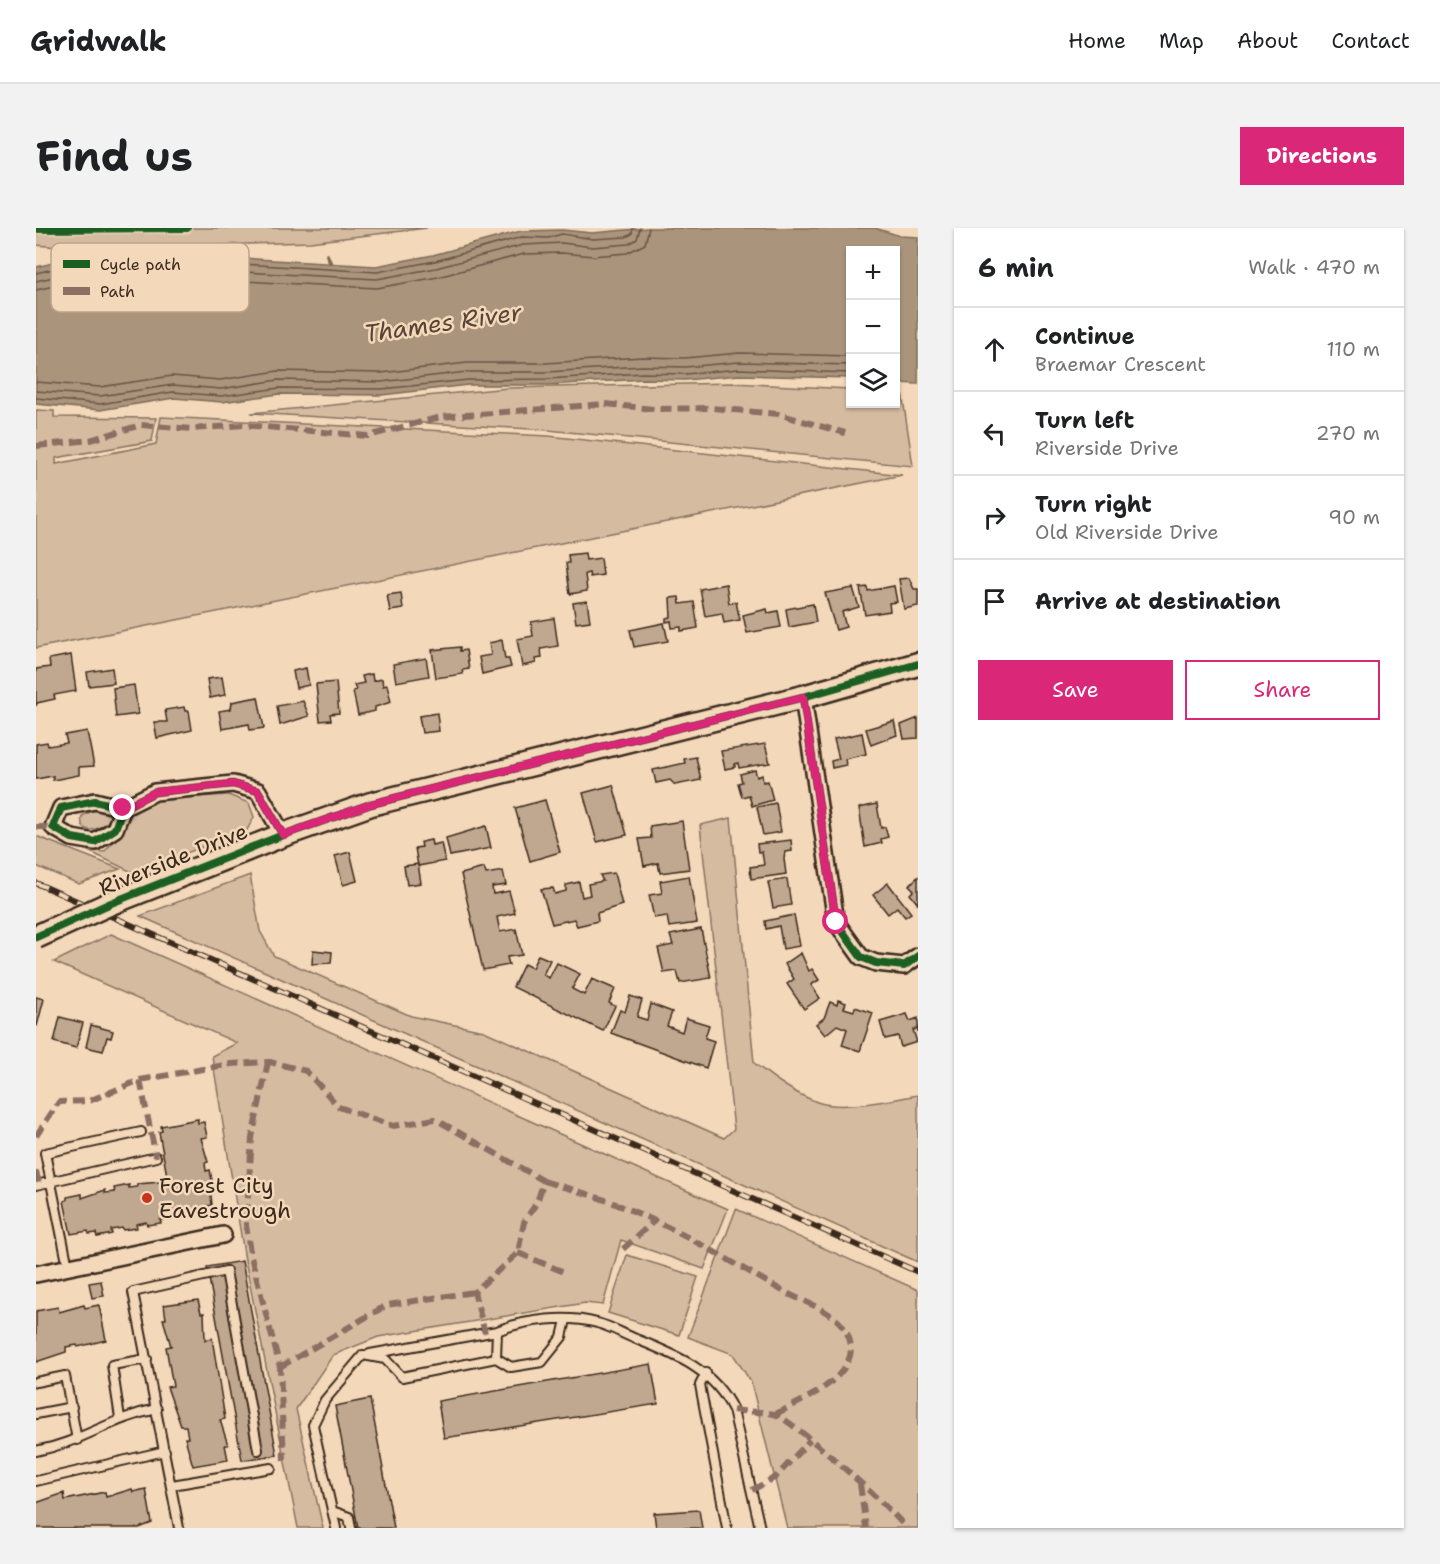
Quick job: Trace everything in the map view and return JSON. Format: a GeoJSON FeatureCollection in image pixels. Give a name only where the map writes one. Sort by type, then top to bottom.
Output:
{"type":"FeatureCollection","features":[{"type":"Feature","properties":{"kind":"main road","name":"Riverside Drive"},"geometry":{"type":"LineString","coordinates":[[36,937],[124,898],[283,835],[371,804],[803,697],[918,664]]}},
{"type":"Feature","properties":{"kind":"street"},"geometry":{"type":"LineString","coordinates":[[803,697],[836,922],[861,957],[868,960],[904,966],[918,956]]}},
{"type":"Feature","properties":{"kind":"street"},"geometry":{"type":"LineString","coordinates":[[123,808],[155,792],[233,784],[258,791],[283,835]]}},
{"type":"Feature","properties":{"kind":"street"},"geometry":{"type":"LineString","coordinates":[[36,1274],[223,1235]]}},
{"type":"Feature","properties":{"kind":"lane"},"geometry":{"type":"LineString","coordinates":[[68,1267],[45,1153],[141,1132]]}},
{"type":"Feature","properties":{"kind":"lane"},"geometry":{"type":"LineString","coordinates":[[36,1185],[156,1157]]}},
{"type":"Feature","properties":{"kind":"lane"},"geometry":{"type":"LineString","coordinates":[[179,1528],[134,1292],[226,1271],[258,1450]]}},
{"type":"Feature","properties":{"kind":"lane"},"geometry":{"type":"LineString","coordinates":[[363,1355],[385,1359],[402,1377],[496,1358],[511,1367],[542,1362],[562,1337],[566,1320]]}},
{"type":"Feature","properties":{"kind":"lane"},"geometry":{"type":"LineString","coordinates":[[336,1528],[313,1425],[325,1400],[363,1355],[497,1331],[510,1326],[566,1320],[597,1323],[684,1358],[706,1373],[726,1395],[733,1410],[760,1528]]}},
{"type":"Feature","properties":{"kind":"lane"},"geometry":{"type":"LineString","coordinates":[[496,1358],[497,1331]]}},
{"type":"Feature","properties":{"kind":"lane"},"geometry":{"type":"LineString","coordinates":[[120,1418],[112,1365],[147,1359]]}},
{"type":"Feature","properties":{"kind":"lane"},"geometry":{"type":"LineString","coordinates":[[706,1373],[700,1385],[727,1528]]}},
{"type":"Feature","properties":{"kind":"lane"},"geometry":{"type":"LineString","coordinates":[[36,1382],[64,1376],[77,1440]]}},
{"type":"Feature","properties":{"kind":"lane"},"geometry":{"type":"LineString","coordinates":[[36,1414],[72,1407]]}},
{"type":"Feature","properties":{"kind":"lane"},"geometry":{"type":"LineString","coordinates":[[36,1451],[77,1440],[120,1418],[157,1409]]}},
{"type":"Feature","properties":{"kind":"lane"},"geometry":{"type":"LineString","coordinates":[[36,1481],[165,1451]]}},
{"type":"Feature","properties":{"kind":"lane"},"geometry":{"type":"LineString","coordinates":[[171,1485],[261,1465],[271,1468]]}},
{"type":"Feature","properties":{"kind":"lane"},"geometry":{"type":"LineString","coordinates":[[332,1511],[349,1517],[351,1528]]}},
{"type":"Feature","properties":{"kind":"shaded area"},"geometry":{"type":"Polygon","coordinates":[[[36,228],[427,228],[310,242],[51,243],[51,246],[36,245],[36,228]]]}},
{"type":"Feature","properties":{"kind":"shaded area"},"geometry":{"type":"Polygon","coordinates":[[[733,383],[846,389],[846,408],[900,408],[900,392],[902,392],[913,466],[548,430],[251,413],[508,388],[733,383]]]}},
{"type":"Feature","properties":{"kind":"shaded area"},"geometry":{"type":"Polygon","coordinates":[[[36,410],[54,411],[54,417],[156,418],[152,441],[56,458],[56,464],[156,444],[161,417],[548,436],[902,475],[36,648],[36,410]]]}},
{"type":"Feature","properties":{"kind":"shaded area"},"geometry":{"type":"Polygon","coordinates":[[[228,795],[249,803],[254,817],[247,830],[134,873],[82,848],[104,852],[122,833],[134,809],[154,800],[228,795]]]}},
{"type":"Feature","properties":{"kind":"shaded area"},"geometry":{"type":"Polygon","coordinates":[[[96,809],[108,810],[110,819],[97,829],[87,830],[82,823],[82,816],[96,809]]]}},
{"type":"Feature","properties":{"kind":"shaded area"},"geometry":{"type":"Polygon","coordinates":[[[731,818],[754,1063],[792,1090],[817,1102],[827,1104],[867,1104],[918,1095],[918,1262],[140,916],[250,875],[260,931],[274,956],[411,1016],[484,1031],[724,1138],[734,1129],[700,825],[731,818]]]}},
{"type":"Feature","properties":{"kind":"shaded area"},"geometry":{"type":"Polygon","coordinates":[[[36,836],[120,869],[79,884],[36,866],[36,836]]]}},
{"type":"Feature","properties":{"kind":"shaded area"},"geometry":{"type":"Polygon","coordinates":[[[111,934],[728,1209],[704,1269],[621,1240],[603,1305],[585,1303],[378,1337],[333,1355],[296,1409],[323,1528],[298,1528],[245,1260],[212,1056],[237,1043],[54,962],[111,934]]]}},
{"type":"Feature","properties":{"kind":"shaded area"},"geometry":{"type":"Polygon","coordinates":[[[736,1209],[918,1290],[918,1528],[787,1528],[751,1382],[733,1354],[688,1337],[736,1209]]]}},
{"type":"Feature","properties":{"kind":"shaded area"},"geometry":{"type":"Polygon","coordinates":[[[627,1255],[698,1277],[679,1335],[608,1313],[627,1255]]]}},
{"type":"Feature","properties":{"kind":"water","name":"Thames River"},"geometry":{"type":"Polygon","coordinates":[[[648,228],[875,228],[900,236],[918,237],[918,384],[900,383],[900,246],[846,246],[846,378],[739,375],[685,380],[643,379],[548,385],[468,385],[382,395],[279,394],[222,402],[174,398],[100,410],[36,404],[36,267],[51,263],[51,312],[249,312],[249,259],[376,266],[433,255],[521,231],[562,230],[592,233],[648,228]]]}},
{"type":"Feature","properties":{"kind":"building"},"geometry":{"type":"Polygon","coordinates":[[[585,553],[586,560],[601,558],[603,575],[590,577],[589,573],[585,574],[587,591],[570,594],[566,563],[569,563],[568,555],[585,553]]]}},
{"type":"Feature","properties":{"kind":"building"},"geometry":{"type":"Polygon","coordinates":[[[909,578],[914,589],[918,589],[918,606],[904,609],[899,579],[909,578]]]}},
{"type":"Feature","properties":{"kind":"building"},"geometry":{"type":"Polygon","coordinates":[[[726,584],[729,603],[736,602],[740,620],[724,623],[722,613],[705,616],[700,589],[726,584]]]}},
{"type":"Feature","properties":{"kind":"building"},"geometry":{"type":"Polygon","coordinates":[[[894,586],[897,602],[889,603],[890,611],[865,615],[860,588],[867,587],[868,591],[894,586]]]}},
{"type":"Feature","properties":{"kind":"building"},"geometry":{"type":"Polygon","coordinates":[[[853,588],[859,607],[842,612],[846,627],[836,630],[825,593],[853,588]]]}},
{"type":"Feature","properties":{"kind":"building"},"geometry":{"type":"Polygon","coordinates":[[[401,593],[403,609],[390,611],[387,595],[401,593]]]}},
{"type":"Feature","properties":{"kind":"building"},"geometry":{"type":"Polygon","coordinates":[[[679,597],[680,604],[694,602],[698,628],[681,631],[681,627],[672,628],[671,621],[666,622],[666,618],[671,617],[670,598],[679,597]]]}},
{"type":"Feature","properties":{"kind":"building"},"geometry":{"type":"Polygon","coordinates":[[[587,601],[590,621],[576,623],[573,603],[587,601]]]}},
{"type":"Feature","properties":{"kind":"building"},"geometry":{"type":"Polygon","coordinates":[[[813,604],[816,622],[789,627],[786,609],[813,604]]]}},
{"type":"Feature","properties":{"kind":"building"},"geometry":{"type":"Polygon","coordinates":[[[767,609],[768,613],[778,611],[781,627],[747,633],[743,615],[767,609]]]}},
{"type":"Feature","properties":{"kind":"building"},"geometry":{"type":"Polygon","coordinates":[[[554,618],[558,646],[541,649],[542,658],[535,659],[536,663],[522,666],[517,639],[533,636],[531,622],[554,618]]]}},
{"type":"Feature","properties":{"kind":"building"},"geometry":{"type":"Polygon","coordinates":[[[664,623],[668,641],[634,647],[630,630],[664,623]]]}},
{"type":"Feature","properties":{"kind":"building"},"geometry":{"type":"Polygon","coordinates":[[[502,640],[505,659],[509,659],[511,667],[482,674],[479,657],[491,655],[489,643],[502,640]]]}},
{"type":"Feature","properties":{"kind":"building"},"geometry":{"type":"Polygon","coordinates":[[[460,647],[460,651],[466,650],[469,669],[462,670],[463,674],[436,678],[432,650],[460,647]]]}},
{"type":"Feature","properties":{"kind":"building"},"geometry":{"type":"Polygon","coordinates":[[[71,655],[76,691],[54,695],[55,699],[37,703],[36,706],[36,669],[50,667],[49,659],[71,655]]]}},
{"type":"Feature","properties":{"kind":"building"},"geometry":{"type":"Polygon","coordinates":[[[426,658],[429,676],[396,682],[393,664],[426,658]]]}},
{"type":"Feature","properties":{"kind":"building"},"geometry":{"type":"Polygon","coordinates":[[[112,668],[114,683],[89,686],[87,672],[112,668]]]}},
{"type":"Feature","properties":{"kind":"building"},"geometry":{"type":"Polygon","coordinates":[[[306,668],[309,685],[296,688],[293,671],[306,668]]]}},
{"type":"Feature","properties":{"kind":"building"},"geometry":{"type":"Polygon","coordinates":[[[372,674],[373,681],[382,679],[383,686],[387,685],[391,702],[375,707],[375,711],[358,715],[354,685],[364,683],[362,676],[372,674]]]}},
{"type":"Feature","properties":{"kind":"building"},"geometry":{"type":"Polygon","coordinates":[[[222,677],[225,695],[210,698],[207,679],[222,677]]]}},
{"type":"Feature","properties":{"kind":"building"},"geometry":{"type":"Polygon","coordinates":[[[336,682],[339,713],[330,714],[331,720],[320,721],[316,684],[336,682]]]}},
{"type":"Feature","properties":{"kind":"building"},"geometry":{"type":"Polygon","coordinates":[[[134,685],[138,714],[116,717],[113,688],[134,685]]]}},
{"type":"Feature","properties":{"kind":"building"},"geometry":{"type":"Polygon","coordinates":[[[258,697],[264,728],[250,730],[249,724],[222,729],[219,711],[231,709],[232,702],[258,697]]]}},
{"type":"Feature","properties":{"kind":"building"},"geometry":{"type":"Polygon","coordinates":[[[303,701],[309,716],[280,725],[277,706],[303,701]]]}},
{"type":"Feature","properties":{"kind":"building"},"geometry":{"type":"Polygon","coordinates":[[[184,707],[185,711],[189,711],[192,730],[157,738],[154,722],[167,722],[165,710],[184,707]]]}},
{"type":"Feature","properties":{"kind":"building"},"geometry":{"type":"Polygon","coordinates":[[[437,713],[439,731],[422,733],[419,716],[437,713]]]}},
{"type":"Feature","properties":{"kind":"building"},"geometry":{"type":"Polygon","coordinates":[[[918,718],[918,738],[904,739],[901,725],[918,718]]]}},
{"type":"Feature","properties":{"kind":"building"},"geometry":{"type":"Polygon","coordinates":[[[894,721],[897,735],[871,745],[866,729],[894,721]]]}},
{"type":"Feature","properties":{"kind":"building"},"geometry":{"type":"Polygon","coordinates":[[[87,731],[94,766],[79,767],[79,775],[53,780],[53,776],[36,779],[36,744],[47,742],[48,746],[67,743],[65,735],[87,731]]]}},
{"type":"Feature","properties":{"kind":"building"},"geometry":{"type":"Polygon","coordinates":[[[862,733],[866,754],[845,759],[846,765],[832,768],[831,761],[839,759],[834,739],[862,733]]]}},
{"type":"Feature","properties":{"kind":"building"},"geometry":{"type":"Polygon","coordinates":[[[765,744],[770,763],[739,768],[738,763],[735,767],[725,769],[721,751],[765,744]]]}},
{"type":"Feature","properties":{"kind":"building"},"geometry":{"type":"Polygon","coordinates":[[[696,757],[701,780],[675,785],[670,780],[656,783],[653,770],[685,763],[684,759],[696,757]]]}},
{"type":"Feature","properties":{"kind":"building"},"geometry":{"type":"Polygon","coordinates":[[[755,770],[757,777],[762,775],[763,782],[768,781],[773,800],[752,806],[749,795],[742,797],[738,783],[742,782],[740,774],[755,770]]]}},
{"type":"Feature","properties":{"kind":"building"},"geometry":{"type":"Polygon","coordinates":[[[613,785],[627,835],[597,842],[583,793],[613,785]]]}},
{"type":"Feature","properties":{"kind":"building"},"geometry":{"type":"Polygon","coordinates":[[[545,800],[560,852],[530,861],[515,808],[545,800]]]}},
{"type":"Feature","properties":{"kind":"building"},"geometry":{"type":"Polygon","coordinates":[[[776,803],[781,832],[763,835],[757,807],[776,803]]]}},
{"type":"Feature","properties":{"kind":"building"},"geometry":{"type":"Polygon","coordinates":[[[877,804],[881,828],[885,827],[888,837],[881,839],[882,843],[865,847],[859,808],[877,804]]]}},
{"type":"Feature","properties":{"kind":"building"},"geometry":{"type":"Polygon","coordinates":[[[682,821],[689,869],[660,873],[658,863],[644,866],[639,839],[651,838],[650,826],[682,821]]]}},
{"type":"Feature","properties":{"kind":"building"},"geometry":{"type":"Polygon","coordinates":[[[486,826],[491,848],[450,856],[446,838],[486,826]]]}},
{"type":"Feature","properties":{"kind":"building"},"geometry":{"type":"Polygon","coordinates":[[[431,840],[432,845],[441,843],[445,861],[418,866],[415,848],[422,847],[421,842],[431,840]]]}},
{"type":"Feature","properties":{"kind":"building"},"geometry":{"type":"Polygon","coordinates":[[[791,840],[792,851],[785,852],[786,874],[751,879],[750,867],[764,865],[762,852],[758,852],[757,844],[791,840]]]}},
{"type":"Feature","properties":{"kind":"building"},"geometry":{"type":"Polygon","coordinates":[[[350,852],[357,881],[343,885],[335,856],[350,852]]]}},
{"type":"Feature","properties":{"kind":"building"},"geometry":{"type":"Polygon","coordinates":[[[418,864],[421,883],[407,885],[404,866],[418,864]]]}},
{"type":"Feature","properties":{"kind":"building"},"geometry":{"type":"Polygon","coordinates":[[[484,868],[486,874],[503,871],[506,885],[492,887],[493,894],[509,891],[515,913],[497,917],[500,932],[516,929],[522,955],[507,957],[509,965],[483,970],[461,874],[484,868]]]}},
{"type":"Feature","properties":{"kind":"building"},"geometry":{"type":"Polygon","coordinates":[[[614,873],[622,905],[597,913],[598,921],[577,926],[574,919],[552,924],[541,889],[553,888],[555,894],[566,891],[566,885],[579,882],[582,897],[590,895],[588,884],[603,881],[600,875],[614,873]]]}},
{"type":"Feature","properties":{"kind":"building"},"geometry":{"type":"Polygon","coordinates":[[[689,876],[697,923],[669,927],[667,916],[654,918],[649,895],[662,893],[660,881],[689,876]]]}},
{"type":"Feature","properties":{"kind":"building"},"geometry":{"type":"Polygon","coordinates":[[[918,877],[918,904],[910,894],[914,890],[909,885],[918,877]]]}},
{"type":"Feature","properties":{"kind":"building"},"geometry":{"type":"Polygon","coordinates":[[[787,879],[791,905],[773,908],[768,882],[787,879]]]}},
{"type":"Feature","properties":{"kind":"building"},"geometry":{"type":"Polygon","coordinates":[[[888,883],[911,913],[905,917],[897,907],[888,914],[873,895],[888,883]]]}},
{"type":"Feature","properties":{"kind":"building"},"geometry":{"type":"Polygon","coordinates":[[[794,915],[800,946],[783,949],[779,926],[766,929],[765,921],[794,915]]]}},
{"type":"Feature","properties":{"kind":"building"},"geometry":{"type":"Polygon","coordinates":[[[701,929],[711,978],[680,983],[677,971],[664,973],[658,948],[673,945],[670,935],[701,929]]]}},
{"type":"Feature","properties":{"kind":"building"},"geometry":{"type":"Polygon","coordinates":[[[313,950],[332,952],[331,963],[312,964],[313,950]]]}},
{"type":"Feature","properties":{"kind":"building"},"geometry":{"type":"Polygon","coordinates":[[[801,953],[809,971],[812,969],[819,980],[811,985],[820,998],[804,1009],[787,984],[794,979],[785,964],[801,953]]]}},
{"type":"Feature","properties":{"kind":"building"},"geometry":{"type":"Polygon","coordinates":[[[538,955],[550,960],[543,975],[549,978],[557,963],[580,974],[572,989],[584,995],[592,979],[615,989],[609,1003],[615,1006],[603,1031],[513,987],[524,964],[532,968],[538,955]]]}},
{"type":"Feature","properties":{"kind":"building"},"geometry":{"type":"Polygon","coordinates":[[[630,996],[642,1000],[637,1017],[647,1020],[651,1004],[672,1012],[667,1026],[682,1032],[686,1018],[709,1025],[705,1038],[714,1041],[706,1068],[611,1033],[620,1010],[625,1012],[630,996]]]}},
{"type":"Feature","properties":{"kind":"building"},"geometry":{"type":"Polygon","coordinates":[[[36,997],[44,999],[37,1026],[36,1026],[36,997]]]}},
{"type":"Feature","properties":{"kind":"building"},"geometry":{"type":"Polygon","coordinates":[[[838,1000],[846,1003],[844,1008],[854,1011],[855,1007],[873,1013],[860,1051],[842,1045],[847,1029],[837,1025],[825,1035],[816,1024],[824,1018],[830,1002],[837,1005],[838,1000]]]}},
{"type":"Feature","properties":{"kind":"building"},"geometry":{"type":"Polygon","coordinates":[[[907,1014],[910,1021],[918,1018],[918,1032],[917,1029],[913,1030],[917,1042],[901,1047],[898,1036],[885,1039],[880,1022],[907,1014]]]}},
{"type":"Feature","properties":{"kind":"building"},"geometry":{"type":"Polygon","coordinates":[[[60,1017],[83,1023],[76,1048],[54,1042],[60,1017]]]}},
{"type":"Feature","properties":{"kind":"building"},"geometry":{"type":"Polygon","coordinates":[[[91,1025],[113,1031],[111,1038],[107,1037],[103,1051],[86,1047],[91,1025]]]}},
{"type":"Feature","properties":{"kind":"building"},"geometry":{"type":"Polygon","coordinates":[[[198,1119],[198,1123],[204,1122],[207,1137],[201,1138],[208,1162],[205,1163],[206,1171],[210,1170],[213,1185],[210,1186],[212,1205],[185,1213],[186,1217],[160,1220],[161,1223],[147,1225],[146,1222],[136,1224],[137,1228],[111,1230],[112,1234],[97,1237],[96,1233],[89,1234],[88,1231],[71,1234],[64,1201],[67,1197],[82,1194],[82,1198],[105,1190],[105,1193],[115,1192],[114,1188],[129,1185],[129,1188],[137,1187],[137,1184],[161,1182],[160,1177],[167,1176],[159,1132],[162,1131],[161,1126],[198,1119]]]}},
{"type":"Feature","properties":{"kind":"building"},"geometry":{"type":"Polygon","coordinates":[[[242,1261],[277,1455],[242,1460],[207,1267],[242,1261]]]}},
{"type":"Feature","properties":{"kind":"building"},"geometry":{"type":"Polygon","coordinates":[[[101,1281],[104,1296],[92,1298],[89,1283],[101,1281]]]}},
{"type":"Feature","properties":{"kind":"building"},"geometry":{"type":"Polygon","coordinates":[[[198,1300],[201,1313],[204,1313],[205,1340],[212,1338],[225,1419],[220,1420],[228,1445],[225,1445],[228,1460],[193,1466],[185,1438],[188,1438],[186,1426],[181,1426],[167,1387],[173,1386],[166,1347],[171,1346],[163,1319],[166,1319],[164,1305],[198,1300]]]}},
{"type":"Feature","properties":{"kind":"building"},"geometry":{"type":"Polygon","coordinates":[[[84,1305],[85,1308],[99,1305],[106,1340],[78,1347],[77,1345],[66,1347],[66,1352],[36,1362],[36,1311],[58,1307],[59,1312],[84,1305]]]}},
{"type":"Feature","properties":{"kind":"building"},"geometry":{"type":"Polygon","coordinates":[[[651,1364],[658,1404],[444,1438],[438,1401],[651,1364]]]}},
{"type":"Feature","properties":{"kind":"building"},"geometry":{"type":"Polygon","coordinates":[[[370,1399],[394,1528],[358,1528],[335,1406],[370,1399]]]}},
{"type":"Feature","properties":{"kind":"building"},"geometry":{"type":"Polygon","coordinates":[[[132,1489],[133,1492],[146,1489],[152,1523],[139,1528],[36,1528],[36,1503],[64,1493],[65,1500],[105,1492],[106,1497],[132,1489]]]}},
{"type":"Feature","properties":{"kind":"building"},"geometry":{"type":"Polygon","coordinates":[[[699,1510],[702,1528],[656,1528],[654,1513],[699,1510]]]}},
{"type":"Feature","properties":{"kind":"waterway"},"geometry":{"type":"LineString","coordinates":[[327,255],[330,262]]}},
{"type":"Feature","properties":{"kind":"railway"},"geometry":{"type":"LineString","coordinates":[[36,883],[918,1272]]}},
{"type":"Feature","properties":{"kind":"marked path"},"geometry":{"type":"LineString","coordinates":[[36,446],[90,440],[141,425],[192,429],[243,425],[368,436],[441,417],[605,404],[654,409],[712,408],[778,414],[845,433]]}},
{"type":"Feature","properties":{"kind":"marked path"},"geometry":{"type":"LineString","coordinates":[[36,827],[53,827]]}},
{"type":"Feature","properties":{"kind":"marked path"},"geometry":{"type":"LineString","coordinates":[[268,1062],[252,1138],[246,1225],[250,1253],[280,1367],[284,1460]]}},
{"type":"Feature","properties":{"kind":"marked path"},"geometry":{"type":"LineString","coordinates":[[36,1136],[59,1102],[89,1101],[140,1080],[231,1064],[270,1062],[306,1071],[339,1107],[393,1126],[435,1119],[544,1181],[537,1202],[524,1222],[518,1253],[474,1292],[485,1333]]}},
{"type":"Feature","properties":{"kind":"marked path"},"geometry":{"type":"LineString","coordinates":[[140,1080],[156,1157]]}},
{"type":"Feature","properties":{"kind":"marked path"},"geometry":{"type":"LineString","coordinates":[[36,1171],[39,1184]]}},
{"type":"Feature","properties":{"kind":"marked path"},"geometry":{"type":"LineString","coordinates":[[544,1181],[609,1201],[660,1223],[781,1290],[824,1311],[840,1323],[851,1344],[849,1360],[843,1370],[834,1380],[810,1396],[775,1414]]}},
{"type":"Feature","properties":{"kind":"marked path"},"geometry":{"type":"LineString","coordinates":[[623,1249],[654,1221]]}},
{"type":"Feature","properties":{"kind":"marked path"},"geometry":{"type":"LineString","coordinates":[[518,1253],[564,1272]]}},
{"type":"Feature","properties":{"kind":"marked path"},"geometry":{"type":"LineString","coordinates":[[280,1367],[387,1305],[474,1292]]}},
{"type":"Feature","properties":{"kind":"marked path"},"geometry":{"type":"LineString","coordinates":[[733,1410],[769,1413],[784,1419],[842,1466],[906,1528]]}},
{"type":"Feature","properties":{"kind":"marked path"},"geometry":{"type":"LineString","coordinates":[[752,1490],[776,1477],[810,1440]]}},
{"type":"Feature","properties":{"kind":"marked path"},"geometry":{"type":"LineString","coordinates":[[860,1484],[866,1528]]}},
{"type":"Feature","properties":{"kind":"cycle path"},"geometry":{"type":"LineString","coordinates":[[36,229],[187,228]]}},
{"type":"Feature","properties":{"kind":"cycle path"},"geometry":{"type":"LineString","coordinates":[[36,937],[111,903],[283,835],[371,804],[803,697],[918,664]]}},
{"type":"Feature","properties":{"kind":"cycle path"},"geometry":{"type":"LineString","coordinates":[[803,697],[836,922],[861,957],[876,963],[904,966],[918,956]]}},
{"type":"Feature","properties":{"kind":"cycle path"},"geometry":{"type":"LineString","coordinates":[[123,808],[115,829],[95,842],[72,838],[53,827],[61,808],[95,801],[123,808],[155,792],[233,784],[258,791],[283,835]]}},
{"type":"Feature","properties":{"kind":"place","name":"Forest City Eavestrough"},"geometry":{"type":"Point","coordinates":[147,1198]}},
{"type":"Feature","properties":{"kind":"route"},"geometry":{"type":"LineString","coordinates":[[123,808],[155,792],[233,784],[258,791],[283,835],[371,804],[803,697],[836,922]]}}]}
